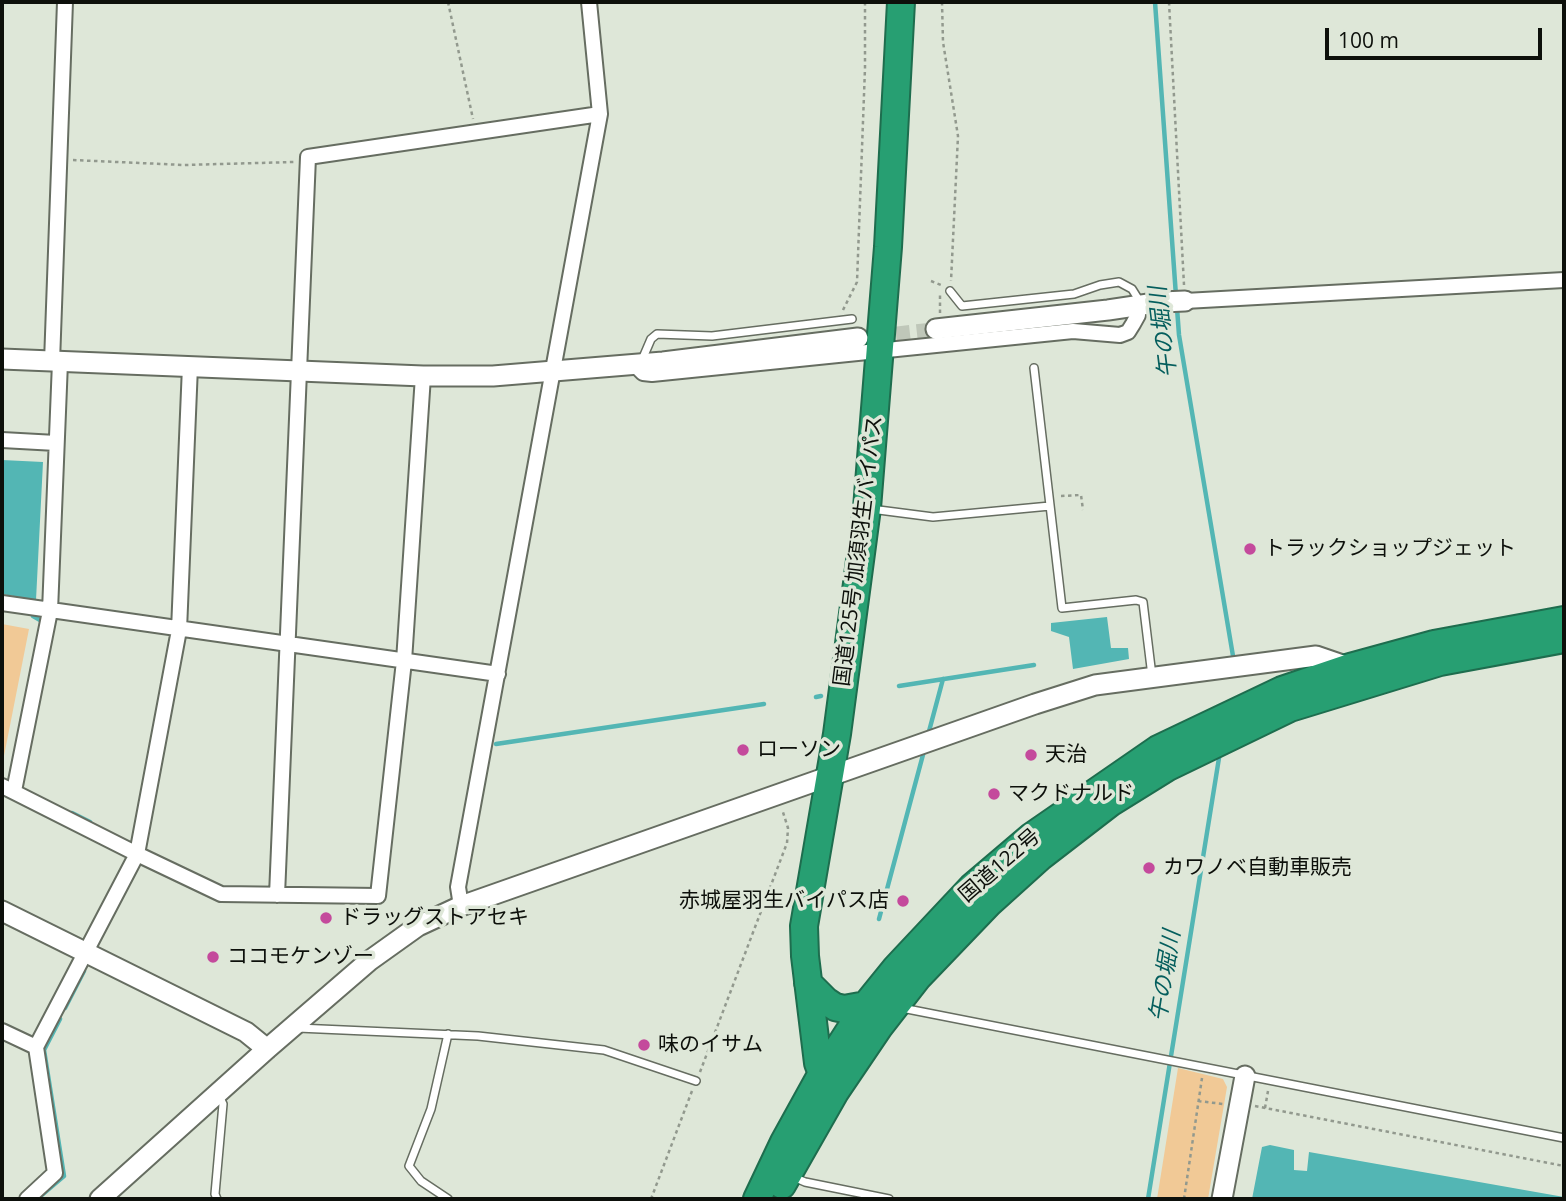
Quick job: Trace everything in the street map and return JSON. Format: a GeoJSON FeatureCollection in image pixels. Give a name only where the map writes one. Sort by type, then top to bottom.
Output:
{"type":"FeatureCollection","features":[{"type":"Feature","properties":{"kind":"highway","name":"国道125号 加須羽生バイパス"},"geometry":{"type":"LineString","coordinates":[[828,1084],[808,983],[804,926],[848,664],[867,508],[869,345],[898,90],[901,2]]}},
{"type":"Feature","properties":{"kind":"highway","name":"国道122号"},"geometry":{"type":"LineString","coordinates":[[757,1199],[784,1142],[828,1084],[942,950],[1040,857],[1110,803],[1168,767],[1356,676],[1434,644],[1564,620]]}},
{"type":"Feature","properties":{"kind":"highway","name":"国道122号"},"geometry":{"type":"LineString","coordinates":[[776,1199],[866,1005],[972,887],[1032,836],[1158,749],[1282,690],[1564,639]]}},
{"type":"Feature","properties":{"kind":"highway"},"geometry":{"type":"LineString","coordinates":[[808,983],[835,1007],[844,1009],[866,1005]]}},
{"type":"Feature","properties":{"kind":"street"},"geometry":{"type":"LineString","coordinates":[[65,2],[59,159],[57,443],[50,611],[8,788],[222,894],[378,896],[404,661],[423,376]]}},
{"type":"Feature","properties":{"kind":"street"},"geometry":{"type":"LineString","coordinates":[[461,906],[458,887],[600,114],[589,2]]}},
{"type":"Feature","properties":{"kind":"street"},"geometry":{"type":"LineString","coordinates":[[277,895],[308,158],[600,114]]}},
{"type":"Feature","properties":{"kind":"street"},"geometry":{"type":"LineString","coordinates":[[938,323],[1161,302],[1564,280]]}},
{"type":"Feature","properties":{"kind":"street"},"geometry":{"type":"LineString","coordinates":[[2,359],[423,376],[493,376],[1073,331],[1120,335],[1128,332],[1133,324],[1138,315],[1138,306]]}},
{"type":"Feature","properties":{"kind":"street"},"geometry":{"type":"LineString","coordinates":[[27,1199],[55,1173],[36,1047],[137,854],[179,630],[190,366]]}},
{"type":"Feature","properties":{"kind":"street"},"geometry":{"type":"LineString","coordinates":[[2,440],[57,443]]}},
{"type":"Feature","properties":{"kind":"street"},"geometry":{"type":"LineString","coordinates":[[2,603],[498,674]]}},
{"type":"Feature","properties":{"kind":"street"},"geometry":{"type":"LineString","coordinates":[[100,1199],[267,1049],[393,942],[418,926],[461,906],[1095,685],[1316,656],[1356,676]]}},
{"type":"Feature","properties":{"kind":"street"},"geometry":{"type":"LineString","coordinates":[[2,911],[246,1032],[267,1049]]}},
{"type":"Feature","properties":{"kind":"street"},"geometry":{"type":"LineString","coordinates":[[2,1031],[36,1047]]}},
{"type":"Feature","properties":{"kind":"street"},"geometry":{"type":"LineString","coordinates":[[1222,1199],[1245,1076]]}},
{"type":"Feature","properties":{"kind":"lane"},"geometry":{"type":"LineString","coordinates":[[950,291],[962,306],[1074,294],[1119,282],[1132,289],[1138,306]]}},
{"type":"Feature","properties":{"kind":"lane"},"geometry":{"type":"LineString","coordinates":[[637,364],[651,339],[657,334],[712,336],[852,319]]}},
{"type":"Feature","properties":{"kind":"lane"},"geometry":{"type":"LineString","coordinates":[[1034,368],[1062,608],[1136,600],[1143,602],[1152,677]]}},
{"type":"Feature","properties":{"kind":"lane"},"geometry":{"type":"LineString","coordinates":[[867,508],[933,517],[1050,506]]}},
{"type":"Feature","properties":{"kind":"lane"},"geometry":{"type":"LineString","coordinates":[[895,1007],[1564,1138]]}},
{"type":"Feature","properties":{"kind":"lane"},"geometry":{"type":"LineString","coordinates":[[295,1025],[305,1029],[448,1034],[604,1049],[696,1081]]}},
{"type":"Feature","properties":{"kind":"lane"},"geometry":{"type":"LineString","coordinates":[[447,1199],[421,1181],[409,1166],[431,1109],[448,1034]]}},
{"type":"Feature","properties":{"kind":"lane"},"geometry":{"type":"LineString","coordinates":[[217,1199],[215,1194],[223,1104],[218,1095]]}},
{"type":"Feature","properties":{"kind":"lane"},"geometry":{"type":"LineString","coordinates":[[788,1174],[799,1181],[889,1199]]}},
{"type":"Feature","properties":{"kind":"path"},"geometry":{"type":"LineString","coordinates":[[448,2],[476,132]]}},
{"type":"Feature","properties":{"kind":"path"},"geometry":{"type":"LineString","coordinates":[[836,321],[857,282],[865,2]]}},
{"type":"Feature","properties":{"kind":"path"},"geometry":{"type":"LineString","coordinates":[[942,2],[943,42],[958,136],[950,291]]}},
{"type":"Feature","properties":{"kind":"path"},"geometry":{"type":"LineString","coordinates":[[1169,2],[1185,301]]}},
{"type":"Feature","properties":{"kind":"path"},"geometry":{"type":"LineString","coordinates":[[59,159],[184,165],[308,162]]}},
{"type":"Feature","properties":{"kind":"path"},"geometry":{"type":"LineString","coordinates":[[938,323],[940,295]]}},
{"type":"Feature","properties":{"kind":"path"},"geometry":{"type":"LineString","coordinates":[[1061,496],[1081,495],[1083,510]]}},
{"type":"Feature","properties":{"kind":"path"},"geometry":{"type":"LineString","coordinates":[[651,1199],[788,843],[788,828],[778,794]]}},
{"type":"Feature","properties":{"kind":"path"},"geometry":{"type":"LineString","coordinates":[[1184,1199],[1203,1068]]}},
{"type":"Feature","properties":{"kind":"path"},"geometry":{"type":"LineString","coordinates":[[1265,1108],[1269,1088]]}},
{"type":"Feature","properties":{"kind":"path"},"geometry":{"type":"LineString","coordinates":[[1198,1101],[1228,1105]]}},
{"type":"Feature","properties":{"kind":"path"},"geometry":{"type":"LineString","coordinates":[[1249,1105],[1564,1166]]}},
{"type":"Feature","properties":{"kind":"shaded area"},"geometry":{"type":"Polygon","coordinates":[[[2,624],[29,629],[2,766],[2,624]]]}},
{"type":"Feature","properties":{"kind":"shaded area"},"geometry":{"type":"Polygon","coordinates":[[[1178,1068],[1223,1079],[1227,1087],[1208,1199],[1157,1199],[1178,1068]]]}},
{"type":"Feature","properties":{"kind":"water"},"geometry":{"type":"Polygon","coordinates":[[[2,460],[43,462],[36,600],[2,594],[2,460]]]}},
{"type":"Feature","properties":{"kind":"water"},"geometry":{"type":"Polygon","coordinates":[[[1107,617],[1111,648],[1128,648],[1129,659],[1073,669],[1069,637],[1051,631],[1051,623],[1107,617]]]}},
{"type":"Feature","properties":{"kind":"water"},"geometry":{"type":"Polygon","coordinates":[[[1270,1145],[1294,1150],[1294,1170],[1307,1171],[1309,1152],[1564,1199],[1252,1199],[1262,1147],[1270,1145]]]}},
{"type":"Feature","properties":{"kind":"waterway","name":"午の堀川"},"geometry":{"type":"LineString","coordinates":[[1155,2],[1176,296]]}},
{"type":"Feature","properties":{"kind":"waterway","name":"午の堀川"},"geometry":{"type":"LineString","coordinates":[[1177,308],[1179,335],[1233,656]]}},
{"type":"Feature","properties":{"kind":"waterway"},"geometry":{"type":"LineString","coordinates":[[33,616],[40,620]]}},
{"type":"Feature","properties":{"kind":"waterway"},"geometry":{"type":"LineString","coordinates":[[899,686],[1034,665]]}},
{"type":"Feature","properties":{"kind":"waterway"},"geometry":{"type":"LineString","coordinates":[[928,735],[943,679]]}},
{"type":"Feature","properties":{"kind":"waterway"},"geometry":{"type":"LineString","coordinates":[[816,697],[821,696]]}},
{"type":"Feature","properties":{"kind":"waterway"},"geometry":{"type":"LineString","coordinates":[[496,744],[764,704]]}},
{"type":"Feature","properties":{"kind":"waterway"},"geometry":{"type":"LineString","coordinates":[[879,919],[924,751]]}},
{"type":"Feature","properties":{"kind":"waterway","name":"午の堀川"},"geometry":{"type":"LineString","coordinates":[[1148,1199],[1219,758]]}},
{"type":"Feature","properties":{"kind":"waterway"},"geometry":{"type":"LineString","coordinates":[[72,813],[90,822]]}},
{"type":"Feature","properties":{"kind":"waterway"},"geometry":{"type":"LineString","coordinates":[[65,1008],[84,971]]}},
{"type":"Feature","properties":{"kind":"waterway"},"geometry":{"type":"LineString","coordinates":[[37,1199],[64,1176],[44,1050],[60,1019]]}},
{"type":"Feature","properties":{"kind":"tunnel"},"geometry":{"type":"LineString","coordinates":[[875,336],[936,329]]}},
{"type":"Feature","properties":{"kind":"place","name":"トラックショップジェット"},"geometry":{"type":"Point","coordinates":[1250,549]}},
{"type":"Feature","properties":{"kind":"place","name":"ローソン"},"geometry":{"type":"Point","coordinates":[743,750]}},
{"type":"Feature","properties":{"kind":"place","name":"天治"},"geometry":{"type":"Point","coordinates":[1031,755]}},
{"type":"Feature","properties":{"kind":"place","name":"マクドナルド"},"geometry":{"type":"Point","coordinates":[994,794]}},
{"type":"Feature","properties":{"kind":"place","name":"カワノベ自動車販売"},"geometry":{"type":"Point","coordinates":[1149,868]}},
{"type":"Feature","properties":{"kind":"place","name":"赤城屋羽生バイパス店"},"geometry":{"type":"Point","coordinates":[903,901]}},
{"type":"Feature","properties":{"kind":"place","name":"ドラッグストアセキ"},"geometry":{"type":"Point","coordinates":[326,918]}},
{"type":"Feature","properties":{"kind":"place","name":"ココモケンゾー"},"geometry":{"type":"Point","coordinates":[213,957]}},
{"type":"Feature","properties":{"kind":"place","name":"味のイサム"},"geometry":{"type":"Point","coordinates":[644,1045]}}]}
